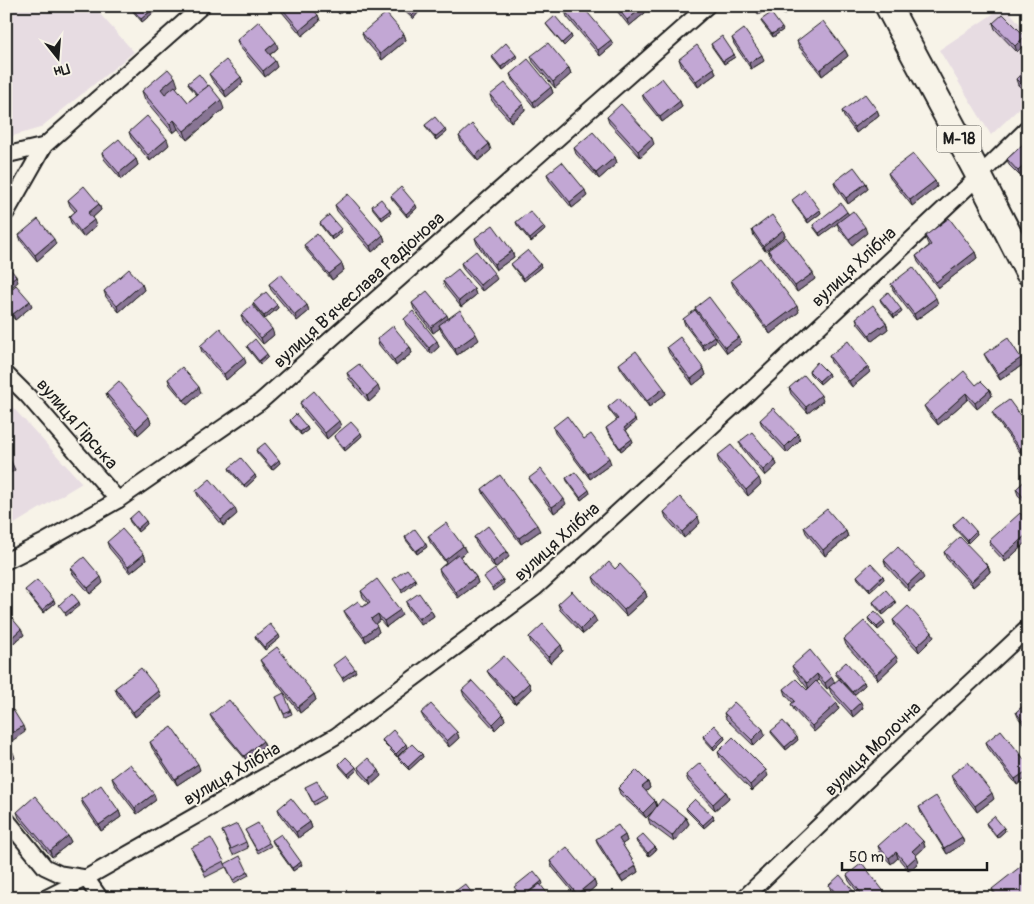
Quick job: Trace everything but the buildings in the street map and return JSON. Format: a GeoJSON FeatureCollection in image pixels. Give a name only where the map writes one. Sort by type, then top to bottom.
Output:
{"type":"FeatureCollection","features":[{"type":"Feature","properties":{"kind":"highway","name":"М-18"},"geometry":{"type":"LineString","coordinates":[[888,6],[1028,272]]}},
{"type":"Feature","properties":{"kind":"street"},"geometry":{"type":"LineString","coordinates":[[6,213],[44,146],[202,6]]}},
{"type":"Feature","properties":{"kind":"street","name":"вулиця В'ячеслава Радіонова"},"geometry":{"type":"LineString","coordinates":[[6,561],[118,500],[260,402],[707,6]]}},
{"type":"Feature","properties":{"kind":"street","name":"вулиця Хлібна"},"geometry":{"type":"LineString","coordinates":[[46,898],[86,878],[336,736],[535,588],[746,395],[1028,128]]}},
{"type":"Feature","properties":{"kind":"street"},"geometry":{"type":"LineString","coordinates":[[6,156],[44,146]]}},
{"type":"Feature","properties":{"kind":"street","name":"вулиця Гірська"},"geometry":{"type":"LineString","coordinates":[[6,374],[28,396],[118,500]]}},
{"type":"Feature","properties":{"kind":"street","name":"вулиця Молочна"},"geometry":{"type":"LineString","coordinates":[[744,898],[1028,628]]}},
{"type":"Feature","properties":{"kind":"street"},"geometry":{"type":"LineString","coordinates":[[6,819],[46,867],[60,874],[86,878],[100,898]]}},
{"type":"Feature","properties":{"kind":"shaded area"},"geometry":{"type":"Polygon","coordinates":[[[6,6],[106,6],[99,13],[134,52],[40,128],[6,138],[6,6]]]}},
{"type":"Feature","properties":{"kind":"shaded area"},"geometry":{"type":"Polygon","coordinates":[[[1005,6],[1028,34],[1028,100],[991,135],[939,50],[1005,6]]]}},
{"type":"Feature","properties":{"kind":"shaded area"},"geometry":{"type":"Polygon","coordinates":[[[6,400],[82,483],[6,529],[6,400]]]}}]}
